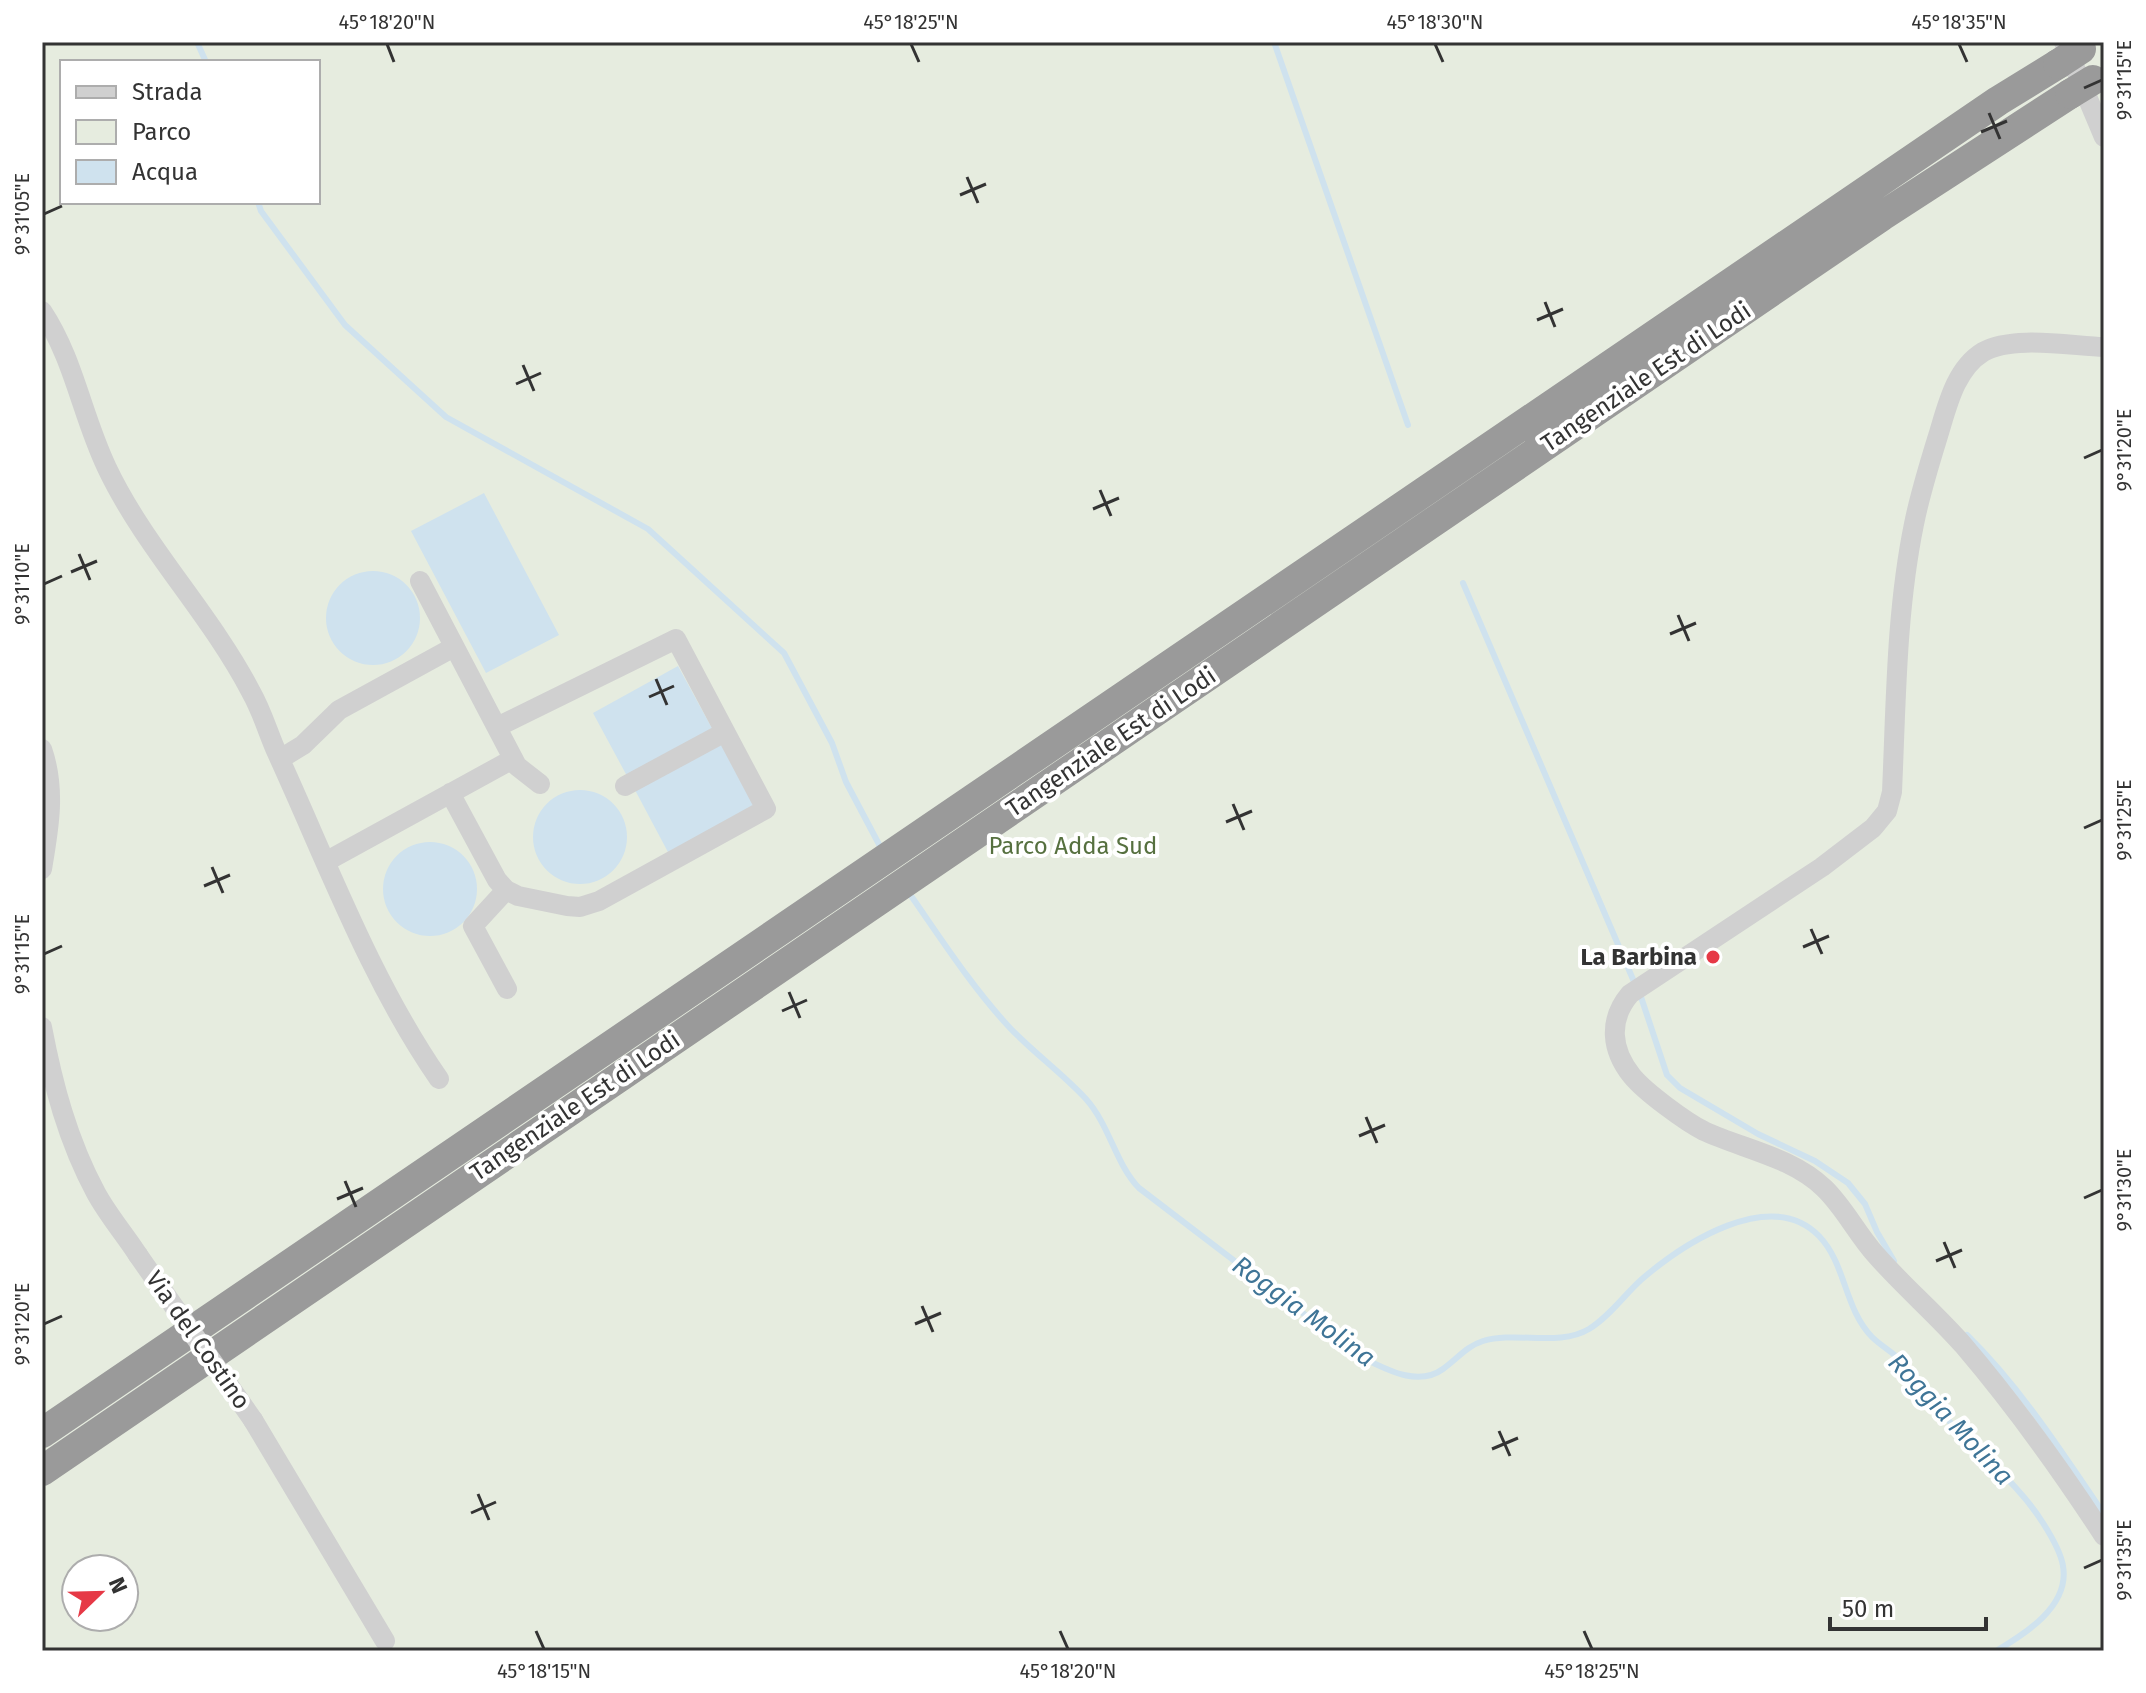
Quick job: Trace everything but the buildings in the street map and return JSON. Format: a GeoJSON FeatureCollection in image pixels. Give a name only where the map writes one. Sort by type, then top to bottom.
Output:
{"type":"FeatureCollection","features":[{"type":"Feature","properties":{"kind":"highway","name":"Tangenziale Est di Lodi"},"geometry":{"type":"LineString","coordinates":[[42,1471],[500,1157],[896,869],[2074,49]]}},
{"type":"Feature","properties":{"kind":"highway","name":"Tangenziale Est di Lodi"},"geometry":{"type":"LineString","coordinates":[[42,1433],[483,1132],[896,869],[2089,82]]}},
{"type":"Feature","properties":{"kind":"street"},"geometry":{"type":"LineString","coordinates":[[2074,49],[2104,137]]}},
{"type":"Feature","properties":{"kind":"street"},"geometry":{"type":"LineString","coordinates":[[42,311],[70,364],[79,398],[106,465],[125,502],[252,693],[383,984],[422,1055],[439,1079]]}},
{"type":"Feature","properties":{"kind":"street"},"geometry":{"type":"LineString","coordinates":[[2104,347],[1999,346],[1975,358],[1958,381],[1944,414],[1913,529],[1899,648],[1892,792],[1887,811],[1873,828],[1822,867],[1637,990],[1619,1008],[1614,1025],[1620,1055],[1631,1075],[1644,1088],[1702,1130],[1791,1166],[1823,1187],[1875,1254],[1963,1345],[2019,1415],[2104,1536]]}},
{"type":"Feature","properties":{"kind":"street"},"geometry":{"type":"LineString","coordinates":[[420,581],[517,766],[540,784]]}},
{"type":"Feature","properties":{"kind":"street"},"geometry":{"type":"LineString","coordinates":[[450,793],[497,880],[506,890],[518,896],[580,907],[599,901],[766,809],[676,639],[497,727]]}},
{"type":"Feature","properties":{"kind":"street"},"geometry":{"type":"LineString","coordinates":[[280,759],[303,745],[339,710],[454,647]]}},
{"type":"Feature","properties":{"kind":"street"},"geometry":{"type":"LineString","coordinates":[[625,786],[725,732]]}},
{"type":"Feature","properties":{"kind":"street"},"geometry":{"type":"LineString","coordinates":[[42,749],[50,778],[42,869]]}},
{"type":"Feature","properties":{"kind":"street"},"geometry":{"type":"LineString","coordinates":[[327,861],[513,759]]}},
{"type":"Feature","properties":{"kind":"street"},"geometry":{"type":"LineString","coordinates":[[506,890],[473,926],[507,989]]}},
{"type":"Feature","properties":{"kind":"street","name":"Via del Costino"},"geometry":{"type":"LineString","coordinates":[[42,1027],[51,1078],[69,1136],[97,1195],[253,1420],[385,1641]]}},
{"type":"Feature","properties":{"kind":"green space","name":"Parco Adda Sud"},"geometry":{"type":"Polygon","coordinates":[[[42,42],[2104,42],[2104,1651],[42,1651],[42,42]]]}},
{"type":"Feature","properties":{"kind":"water"},"geometry":{"type":"Polygon","coordinates":[[[484,493],[559,635],[486,673],[411,531],[484,493]]]}},
{"type":"Feature","properties":{"kind":"water"},"geometry":{"type":"Polygon","coordinates":[[[373,571],[391,575],[406,585],[416,600],[420,618],[416,636],[406,651],[391,661],[373,665],[355,661],[340,651],[330,636],[326,618],[330,600],[340,585],[355,575],[373,571]]]}},
{"type":"Feature","properties":{"kind":"water"},"geometry":{"type":"Polygon","coordinates":[[[678,666],[713,730],[627,776],[593,713],[678,666]]]}},
{"type":"Feature","properties":{"kind":"water"},"geometry":{"type":"Polygon","coordinates":[[[721,744],[755,808],[669,854],[635,790],[721,744]]]}},
{"type":"Feature","properties":{"kind":"water"},"geometry":{"type":"Polygon","coordinates":[[[580,790],[598,794],[613,804],[623,819],[627,837],[623,855],[613,870],[598,880],[580,884],[562,880],[547,870],[537,855],[533,837],[537,819],[547,804],[562,794],[580,790]]]}},
{"type":"Feature","properties":{"kind":"water"},"geometry":{"type":"Polygon","coordinates":[[[430,842],[448,846],[463,856],[473,871],[477,889],[473,907],[463,922],[448,932],[430,936],[412,932],[397,922],[387,907],[383,889],[387,871],[397,856],[412,846],[430,842]]]}},
{"type":"Feature","properties":{"kind":"waterway"},"geometry":{"type":"LineString","coordinates":[[197,42],[205,60]]}},
{"type":"Feature","properties":{"kind":"waterway"},"geometry":{"type":"LineString","coordinates":[[1274,42],[1408,425]]}},
{"type":"Feature","properties":{"kind":"waterway"},"geometry":{"type":"LineString","coordinates":[[259,204],[345,325],[446,417],[648,529],[784,653],[832,743],[846,782],[882,850]]}},
{"type":"Feature","properties":{"kind":"waterway"},"geometry":{"type":"LineString","coordinates":[[1463,583],[1635,984]]}},
{"type":"Feature","properties":{"kind":"waterway","name":"Roggia Molina"},"geometry":{"type":"LineString","coordinates":[[907,890],[996,1012],[1086,1099],[1139,1188],[1359,1356],[1390,1370],[1422,1377],[1443,1369],[1467,1349],[1483,1341],[1577,1334],[1603,1318],[1659,1265],[1703,1237],[1752,1218],[1776,1217],[1799,1222],[1819,1236],[1828,1247],[1863,1325],[1876,1341],[1900,1360],[1961,1434],[2022,1495],[2058,1550],[2063,1580],[2053,1606],[2032,1627],[1996,1651]]}},
{"type":"Feature","properties":{"kind":"waterway"},"geometry":{"type":"LineString","coordinates":[[1640,994],[1667,1075],[1680,1088],[1758,1134],[1815,1161],[1848,1183],[1865,1204],[1894,1261]]}},
{"type":"Feature","properties":{"kind":"waterway"},"geometry":{"type":"LineString","coordinates":[[1967,1335],[2023,1398],[2104,1514]]}},
{"type":"Feature","properties":{"kind":"place","name":"La Barbina"},"geometry":{"type":"Point","coordinates":[1713,957]}}]}
